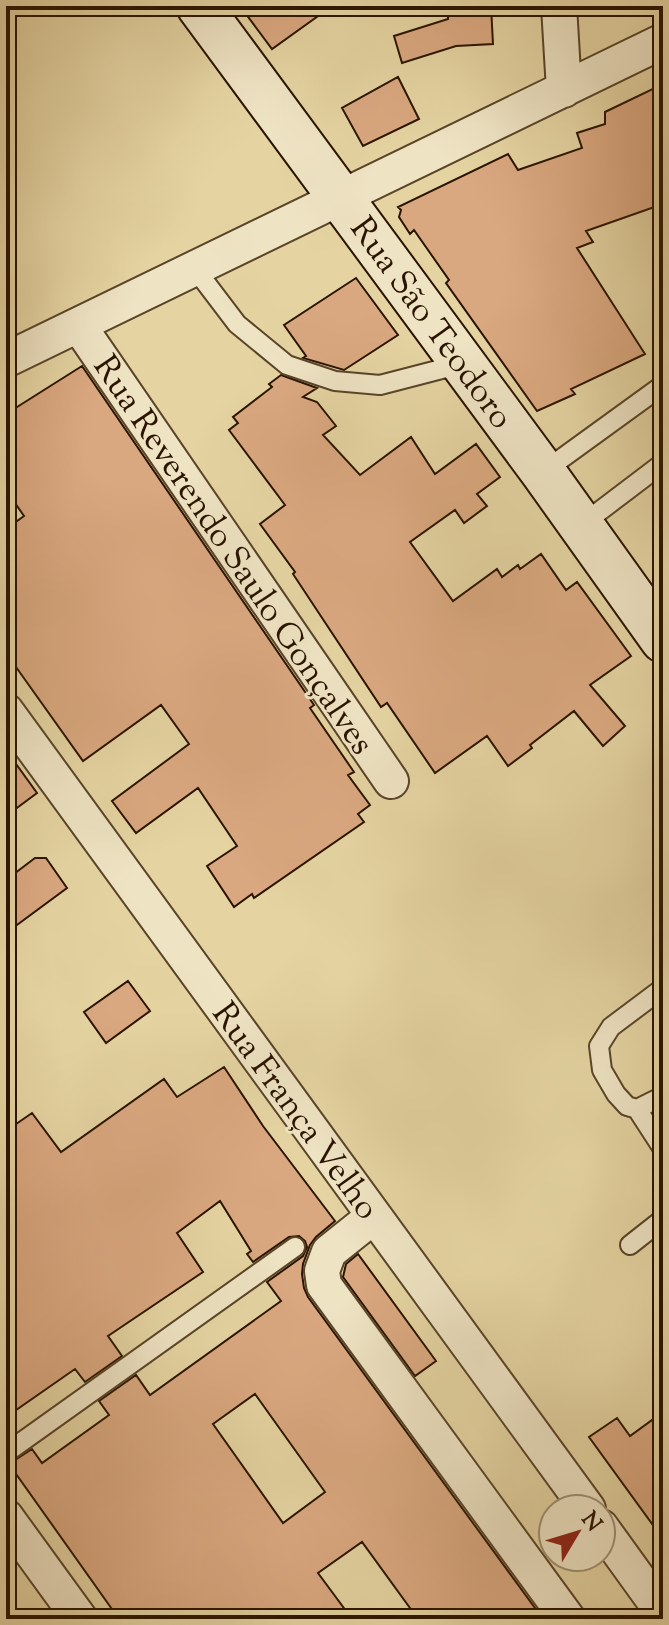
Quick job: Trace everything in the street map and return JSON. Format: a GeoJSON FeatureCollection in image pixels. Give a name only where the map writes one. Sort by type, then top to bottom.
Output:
{"type":"FeatureCollection","features":[{"type":"Feature","properties":{"kind":"main road","name":"Rua São Teodoro"},"geometry":{"type":"LineString","coordinates":[[208,12],[663,640]]}},
{"type":"Feature","properties":{"kind":"street"},"geometry":{"type":"LineString","coordinates":[[559,6],[564,90]]}},
{"type":"Feature","properties":{"kind":"street"},"geometry":{"type":"LineString","coordinates":[[6,360],[663,41]]}},
{"type":"Feature","properties":{"kind":"street","name":"Rua Reverendo Saulo Gonçalves"},"geometry":{"type":"LineString","coordinates":[[79,326],[391,781]]}},
{"type":"Feature","properties":{"kind":"street","name":"Rua França Velho"},"geometry":{"type":"LineString","coordinates":[[6,711],[576,1493]]}},
{"type":"Feature","properties":{"kind":"street"},"geometry":{"type":"LineString","coordinates":[[374,1216],[329,1252],[322,1271],[324,1285],[568,1619]]}},
{"type":"Feature","properties":{"kind":"street"},"geometry":{"type":"LineString","coordinates":[[6,1517],[80,1619]]}},
{"type":"Feature","properties":{"kind":"street"},"geometry":{"type":"LineString","coordinates":[[617,1549],[663,1613]]}},
{"type":"Feature","properties":{"kind":"lane"},"geometry":{"type":"LineString","coordinates":[[196,270],[237,324],[287,365],[335,381],[380,385],[463,363]]}},
{"type":"Feature","properties":{"kind":"lane"},"geometry":{"type":"LineString","coordinates":[[543,472],[663,385]]}},
{"type":"Feature","properties":{"kind":"lane"},"geometry":{"type":"LineString","coordinates":[[580,526],[663,463]]}},
{"type":"Feature","properties":{"kind":"lane"},"geometry":{"type":"LineString","coordinates":[[663,988],[611,1027],[599,1046],[602,1070],[616,1094],[627,1106],[637,1109],[663,1149]]}},
{"type":"Feature","properties":{"kind":"lane"},"geometry":{"type":"LineString","coordinates":[[637,1109],[663,1096]]}},
{"type":"Feature","properties":{"kind":"lane"},"geometry":{"type":"LineString","coordinates":[[630,1245],[663,1219]]}},
{"type":"Feature","properties":{"kind":"lane"},"geometry":{"type":"LineString","coordinates":[[6,1453],[295,1247]]}},
{"type":"Feature","properties":{"kind":"building"},"geometry":{"type":"Polygon","coordinates":[[[240,6],[332,6],[272,49],[240,6]]]}},
{"type":"Feature","properties":{"kind":"building"},"geometry":{"type":"Polygon","coordinates":[[[448,6],[491,6],[493,44],[456,46],[402,63],[394,36],[448,19],[448,6]]]}},
{"type":"Feature","properties":{"kind":"building"},"geometry":{"type":"Polygon","coordinates":[[[398,77],[419,119],[363,146],[342,108],[398,77]]]}},
{"type":"Feature","properties":{"kind":"building"},"geometry":{"type":"Polygon","coordinates":[[[663,84],[663,204],[586,231],[593,242],[577,248],[645,354],[571,389],[575,394],[537,411],[446,283],[449,280],[414,230],[410,234],[399,217],[401,210],[398,207],[508,154],[518,170],[582,148],[577,133],[605,124],[605,112],[663,84]]]}},
{"type":"Feature","properties":{"kind":"building"},"geometry":{"type":"Polygon","coordinates":[[[356,278],[398,335],[344,370],[303,358],[306,356],[284,325],[356,278]]]}},
{"type":"Feature","properties":{"kind":"building"},"geometry":{"type":"Polygon","coordinates":[[[82,366],[314,705],[310,708],[354,772],[348,775],[370,805],[358,814],[364,822],[254,898],[252,894],[234,907],[207,866],[237,846],[198,788],[136,833],[112,801],[189,744],[161,705],[83,761],[6,653],[6,529],[24,516],[6,490],[6,414],[82,366]]]}},
{"type":"Feature","properties":{"kind":"building"},"geometry":{"type":"Polygon","coordinates":[[[281,375],[317,388],[303,397],[317,402],[336,426],[323,435],[360,475],[411,437],[435,474],[476,444],[500,477],[477,494],[487,506],[464,523],[455,510],[410,542],[453,601],[497,569],[502,577],[541,554],[566,590],[577,582],[631,656],[590,685],[625,726],[603,746],[574,711],[508,766],[487,736],[435,773],[387,703],[381,707],[293,574],[295,572],[260,524],[285,505],[229,430],[238,423],[233,417],[272,387],[269,384],[281,375]]]}},
{"type":"Feature","properties":{"kind":"building"},"geometry":{"type":"Polygon","coordinates":[[[6,750],[37,793],[6,816],[6,750]]]}},
{"type":"Feature","properties":{"kind":"building"},"geometry":{"type":"Polygon","coordinates":[[[35,858],[46,858],[67,888],[6,933],[6,880],[35,858]]]}},
{"type":"Feature","properties":{"kind":"building"},"geometry":{"type":"Polygon","coordinates":[[[128,981],[150,1011],[106,1043],[84,1012],[128,981]]]}},
{"type":"Feature","properties":{"kind":"building"},"geometry":{"type":"Polygon","coordinates":[[[224,1067],[263,1126],[335,1221],[310,1245],[303,1264],[304,1288],[308,1297],[543,1619],[418,1619],[362,1542],[318,1573],[352,1619],[119,1619],[9,1464],[32,1449],[42,1463],[109,1415],[99,1401],[136,1375],[150,1395],[281,1301],[267,1282],[303,1256],[307,1247],[305,1241],[299,1236],[289,1237],[253,1262],[247,1254],[251,1251],[220,1201],[177,1233],[203,1272],[108,1336],[122,1356],[85,1382],[75,1369],[6,1417],[6,1131],[32,1113],[61,1152],[164,1079],[177,1097],[224,1067]],[[255,1394],[213,1424],[283,1523],[325,1492],[255,1394]]]}},
{"type":"Feature","properties":{"kind":"building"},"geometry":{"type":"Polygon","coordinates":[[[358,1254],[436,1361],[415,1376],[343,1277],[346,1264],[358,1254]]]}},
{"type":"Feature","properties":{"kind":"building"},"geometry":{"type":"Polygon","coordinates":[[[663,1412],[663,1539],[589,1437],[617,1418],[630,1436],[663,1412]]]}}]}
